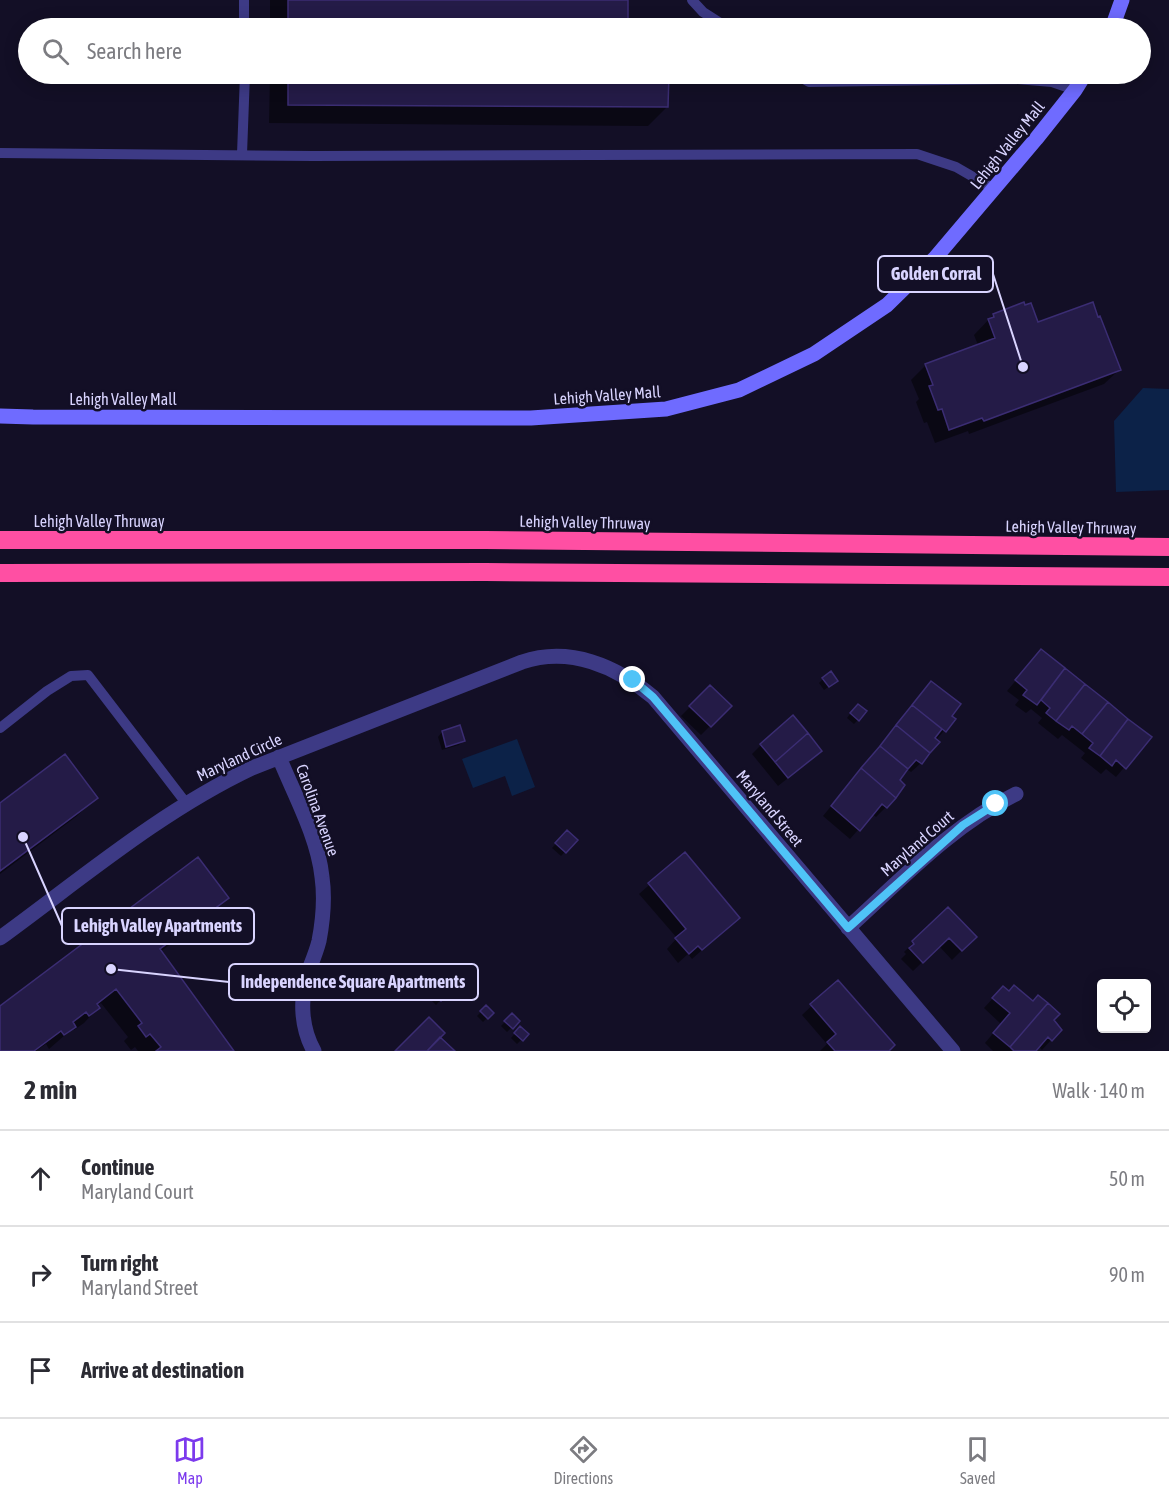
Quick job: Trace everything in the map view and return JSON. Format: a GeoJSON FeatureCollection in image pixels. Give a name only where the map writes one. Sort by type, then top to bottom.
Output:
{"type":"FeatureCollection","features":[{"type":"Feature","properties":{"kind":"highway","name":"Lehigh Valley Thruway"},"geometry":{"type":"LineString","coordinates":[[0,540],[485,540],[1169,548]]}},
{"type":"Feature","properties":{"kind":"highway"},"geometry":{"type":"LineString","coordinates":[[0,573],[485,572],[1169,577]]}},
{"type":"Feature","properties":{"kind":"street"},"geometry":{"type":"LineString","coordinates":[[1116,18],[1122,0]]}},
{"type":"Feature","properties":{"kind":"street","name":"Lehigh Valley Mall"},"geometry":{"type":"LineString","coordinates":[[0,416],[531,418],[666,409],[739,390],[814,354],[887,305],[935,258],[994,189],[1078,84]]}},
{"type":"Feature","properties":{"kind":"street","name":"Maryland Street"},"geometry":{"type":"LineString","coordinates":[[522,662],[538,657],[560,655],[597,663],[633,680],[653,697],[951,1050]]}},
{"type":"Feature","properties":{"kind":"street","name":"Maryland Circle"},"geometry":{"type":"LineString","coordinates":[[0,938],[186,803],[213,786],[279,757],[522,662]]}},
{"type":"Feature","properties":{"kind":"street","name":"Carolina Avenue"},"geometry":{"type":"LineString","coordinates":[[279,757],[316,848],[322,877],[323,913],[320,933],[306,978],[302,1001],[304,1022],[314,1051]]}},
{"type":"Feature","properties":{"kind":"street","name":"Maryland Court"},"geometry":{"type":"LineString","coordinates":[[848,928],[963,825],[1016,794]]}},
{"type":"Feature","properties":{"kind":"lane"},"geometry":{"type":"LineString","coordinates":[[244,0],[244,18]]}},
{"type":"Feature","properties":{"kind":"lane"},"geometry":{"type":"LineString","coordinates":[[692,0],[712,18]]}},
{"type":"Feature","properties":{"kind":"lane"},"geometry":{"type":"LineString","coordinates":[[242,154],[245,84]]}},
{"type":"Feature","properties":{"kind":"lane"},"geometry":{"type":"LineString","coordinates":[[1058,84],[1074,90]]}},
{"type":"Feature","properties":{"kind":"lane"},"geometry":{"type":"LineString","coordinates":[[0,153],[313,156],[917,154],[956,167],[994,189]]}},
{"type":"Feature","properties":{"kind":"lane"},"geometry":{"type":"LineString","coordinates":[[0,728],[47,691],[71,676],[88,675],[186,803]]}},
{"type":"Feature","properties":{"kind":"water"},"geometry":{"type":"Polygon","coordinates":[[[1143,388],[1169,389],[1169,490],[1116,492],[1114,421],[1143,388]]]}},
{"type":"Feature","properties":{"kind":"water"},"geometry":{"type":"Polygon","coordinates":[[[517,739],[535,787],[512,796],[505,776],[473,788],[462,759],[517,739]]]}},
{"type":"Feature","properties":{"kind":"building"},"geometry":{"type":"Polygon","coordinates":[[[288,0],[628,0],[628,18],[288,18],[288,0]]]}},
{"type":"Feature","properties":{"kind":"building"},"geometry":{"type":"Polygon","coordinates":[[[288,84],[669,84],[668,107],[288,105],[288,84]]]}},
{"type":"Feature","properties":{"kind":"building"},"geometry":{"type":"Polygon","coordinates":[[[1024,302],[1025,305],[1031,303],[1038,322],[1093,302],[1121,370],[984,421],[982,418],[949,430],[942,409],[938,410],[929,386],[933,385],[925,364],[995,338],[988,319],[994,317],[993,314],[1024,302]]]}},
{"type":"Feature","properties":{"kind":"building"},"geometry":{"type":"Polygon","coordinates":[[[1041,649],[1065,668],[1037,705],[1023,695],[1027,690],[1015,680],[1041,649]]]}},
{"type":"Feature","properties":{"kind":"building"},"geometry":{"type":"Polygon","coordinates":[[[1065,668],[1085,684],[1056,721],[1046,713],[1050,708],[1041,700],[1065,668]]]}},
{"type":"Feature","properties":{"kind":"building"},"geometry":{"type":"Polygon","coordinates":[[[831,671],[838,681],[829,687],[822,678],[831,671]]]}},
{"type":"Feature","properties":{"kind":"building"},"geometry":{"type":"Polygon","coordinates":[[[931,681],[961,704],[952,716],[956,719],[946,732],[912,705],[931,681]]]}},
{"type":"Feature","properties":{"kind":"building"},"geometry":{"type":"Polygon","coordinates":[[[1085,684],[1108,702],[1082,734],[1072,726],[1069,730],[1056,721],[1085,684]]]}},
{"type":"Feature","properties":{"kind":"building"},"geometry":{"type":"Polygon","coordinates":[[[710,685],[732,706],[711,727],[689,706],[710,685]]]}},
{"type":"Feature","properties":{"kind":"building"},"geometry":{"type":"Polygon","coordinates":[[[1108,702],[1128,719],[1100,756],[1089,748],[1093,743],[1082,734],[1108,702]]]}},
{"type":"Feature","properties":{"kind":"building"},"geometry":{"type":"Polygon","coordinates":[[[858,704],[867,711],[859,721],[850,713],[858,704]]]}},
{"type":"Feature","properties":{"kind":"building"},"geometry":{"type":"Polygon","coordinates":[[[912,705],[942,729],[935,738],[940,742],[930,753],[896,725],[912,705]]]}},
{"type":"Feature","properties":{"kind":"building"},"geometry":{"type":"Polygon","coordinates":[[[793,715],[808,733],[775,762],[760,744],[793,715]]]}},
{"type":"Feature","properties":{"kind":"building"},"geometry":{"type":"Polygon","coordinates":[[[1128,719],[1152,737],[1126,769],[1116,760],[1112,766],[1100,756],[1128,719]]]}},
{"type":"Feature","properties":{"kind":"building"},"geometry":{"type":"Polygon","coordinates":[[[460,725],[465,741],[446,747],[442,731],[460,725]]]}},
{"type":"Feature","properties":{"kind":"building"},"geometry":{"type":"Polygon","coordinates":[[[896,725],[930,753],[922,764],[916,760],[908,769],[880,746],[896,725]]]}},
{"type":"Feature","properties":{"kind":"building"},"geometry":{"type":"Polygon","coordinates":[[[808,733],[822,751],[788,778],[775,762],[808,733]]]}},
{"type":"Feature","properties":{"kind":"building"},"geometry":{"type":"Polygon","coordinates":[[[880,746],[908,769],[900,780],[905,785],[896,798],[861,768],[880,746]]]}},
{"type":"Feature","properties":{"kind":"building"},"geometry":{"type":"Polygon","coordinates":[[[65,754],[98,798],[0,871],[0,803],[65,754]]]}},
{"type":"Feature","properties":{"kind":"building"},"geometry":{"type":"Polygon","coordinates":[[[861,768],[896,798],[887,808],[882,804],[860,831],[831,806],[861,768]]]}},
{"type":"Feature","properties":{"kind":"building"},"geometry":{"type":"Polygon","coordinates":[[[567,830],[578,840],[566,853],[555,843],[567,830]]]}},
{"type":"Feature","properties":{"kind":"building"},"geometry":{"type":"Polygon","coordinates":[[[685,852],[740,918],[702,950],[698,946],[689,954],[675,938],[686,929],[648,883],[685,852]]]}},
{"type":"Feature","properties":{"kind":"building"},"geometry":{"type":"Polygon","coordinates":[[[198,857],[229,898],[160,949],[234,1051],[156,1051],[161,1047],[150,1034],[146,1037],[138,1026],[142,1023],[116,989],[97,1004],[100,1008],[89,1016],[86,1012],[73,1022],[76,1027],[64,1035],[61,1031],[34,1051],[0,1051],[0,1006],[198,857]]]}},
{"type":"Feature","properties":{"kind":"building"},"geometry":{"type":"Polygon","coordinates":[[[948,907],[977,937],[962,951],[949,938],[923,963],[909,948],[914,944],[912,941],[948,907]]]}},
{"type":"Feature","properties":{"kind":"building"},"geometry":{"type":"Polygon","coordinates":[[[838,980],[895,1045],[889,1051],[835,1051],[827,1042],[836,1034],[810,1004],[838,980]]]}},
{"type":"Feature","properties":{"kind":"building"},"geometry":{"type":"Polygon","coordinates":[[[1014,985],[1033,1001],[1038,995],[1048,1003],[1010,1047],[993,1033],[1010,1013],[992,998],[1003,986],[1009,991],[1014,985]]]}},
{"type":"Feature","properties":{"kind":"building"},"geometry":{"type":"Polygon","coordinates":[[[439,986],[448,994],[441,1001],[432,993],[439,986]]]}},
{"type":"Feature","properties":{"kind":"building"},"geometry":{"type":"Polygon","coordinates":[[[1048,1003],[1060,1014],[1054,1020],[1062,1030],[1052,1041],[1048,1037],[1036,1051],[1014,1051],[1010,1047],[1048,1003]]]}},
{"type":"Feature","properties":{"kind":"building"},"geometry":{"type":"Polygon","coordinates":[[[486,1005],[494,1013],[488,1019],[480,1011],[486,1005]]]}},
{"type":"Feature","properties":{"kind":"building"},"geometry":{"type":"Polygon","coordinates":[[[512,1013],[520,1021],[513,1029],[504,1021],[512,1013]]]}},
{"type":"Feature","properties":{"kind":"building"},"geometry":{"type":"Polygon","coordinates":[[[429,1017],[445,1033],[427,1051],[395,1051],[429,1017]]]}},
{"type":"Feature","properties":{"kind":"building"},"geometry":{"type":"Polygon","coordinates":[[[520,1026],[529,1034],[523,1041],[514,1033],[520,1026]]]}},
{"type":"Feature","properties":{"kind":"building"},"geometry":{"type":"Polygon","coordinates":[[[440,1037],[455,1051],[427,1051],[440,1037]]]}},
{"type":"Feature","properties":{"kind":"place","name":"Golden Corral"},"geometry":{"type":"Point","coordinates":[1023,367]}},
{"type":"Feature","properties":{"kind":"place","name":"Lehigh Valley Apartments"},"geometry":{"type":"Point","coordinates":[23,837]}},
{"type":"Feature","properties":{"kind":"place","name":"Independence Square Apartments"},"geometry":{"type":"Point","coordinates":[111,969]}},
{"type":"Feature","properties":{"kind":"route"},"geometry":{"type":"LineString","coordinates":[[633,680],[653,697],[848,928],[963,825],[996,804]]}}]}
